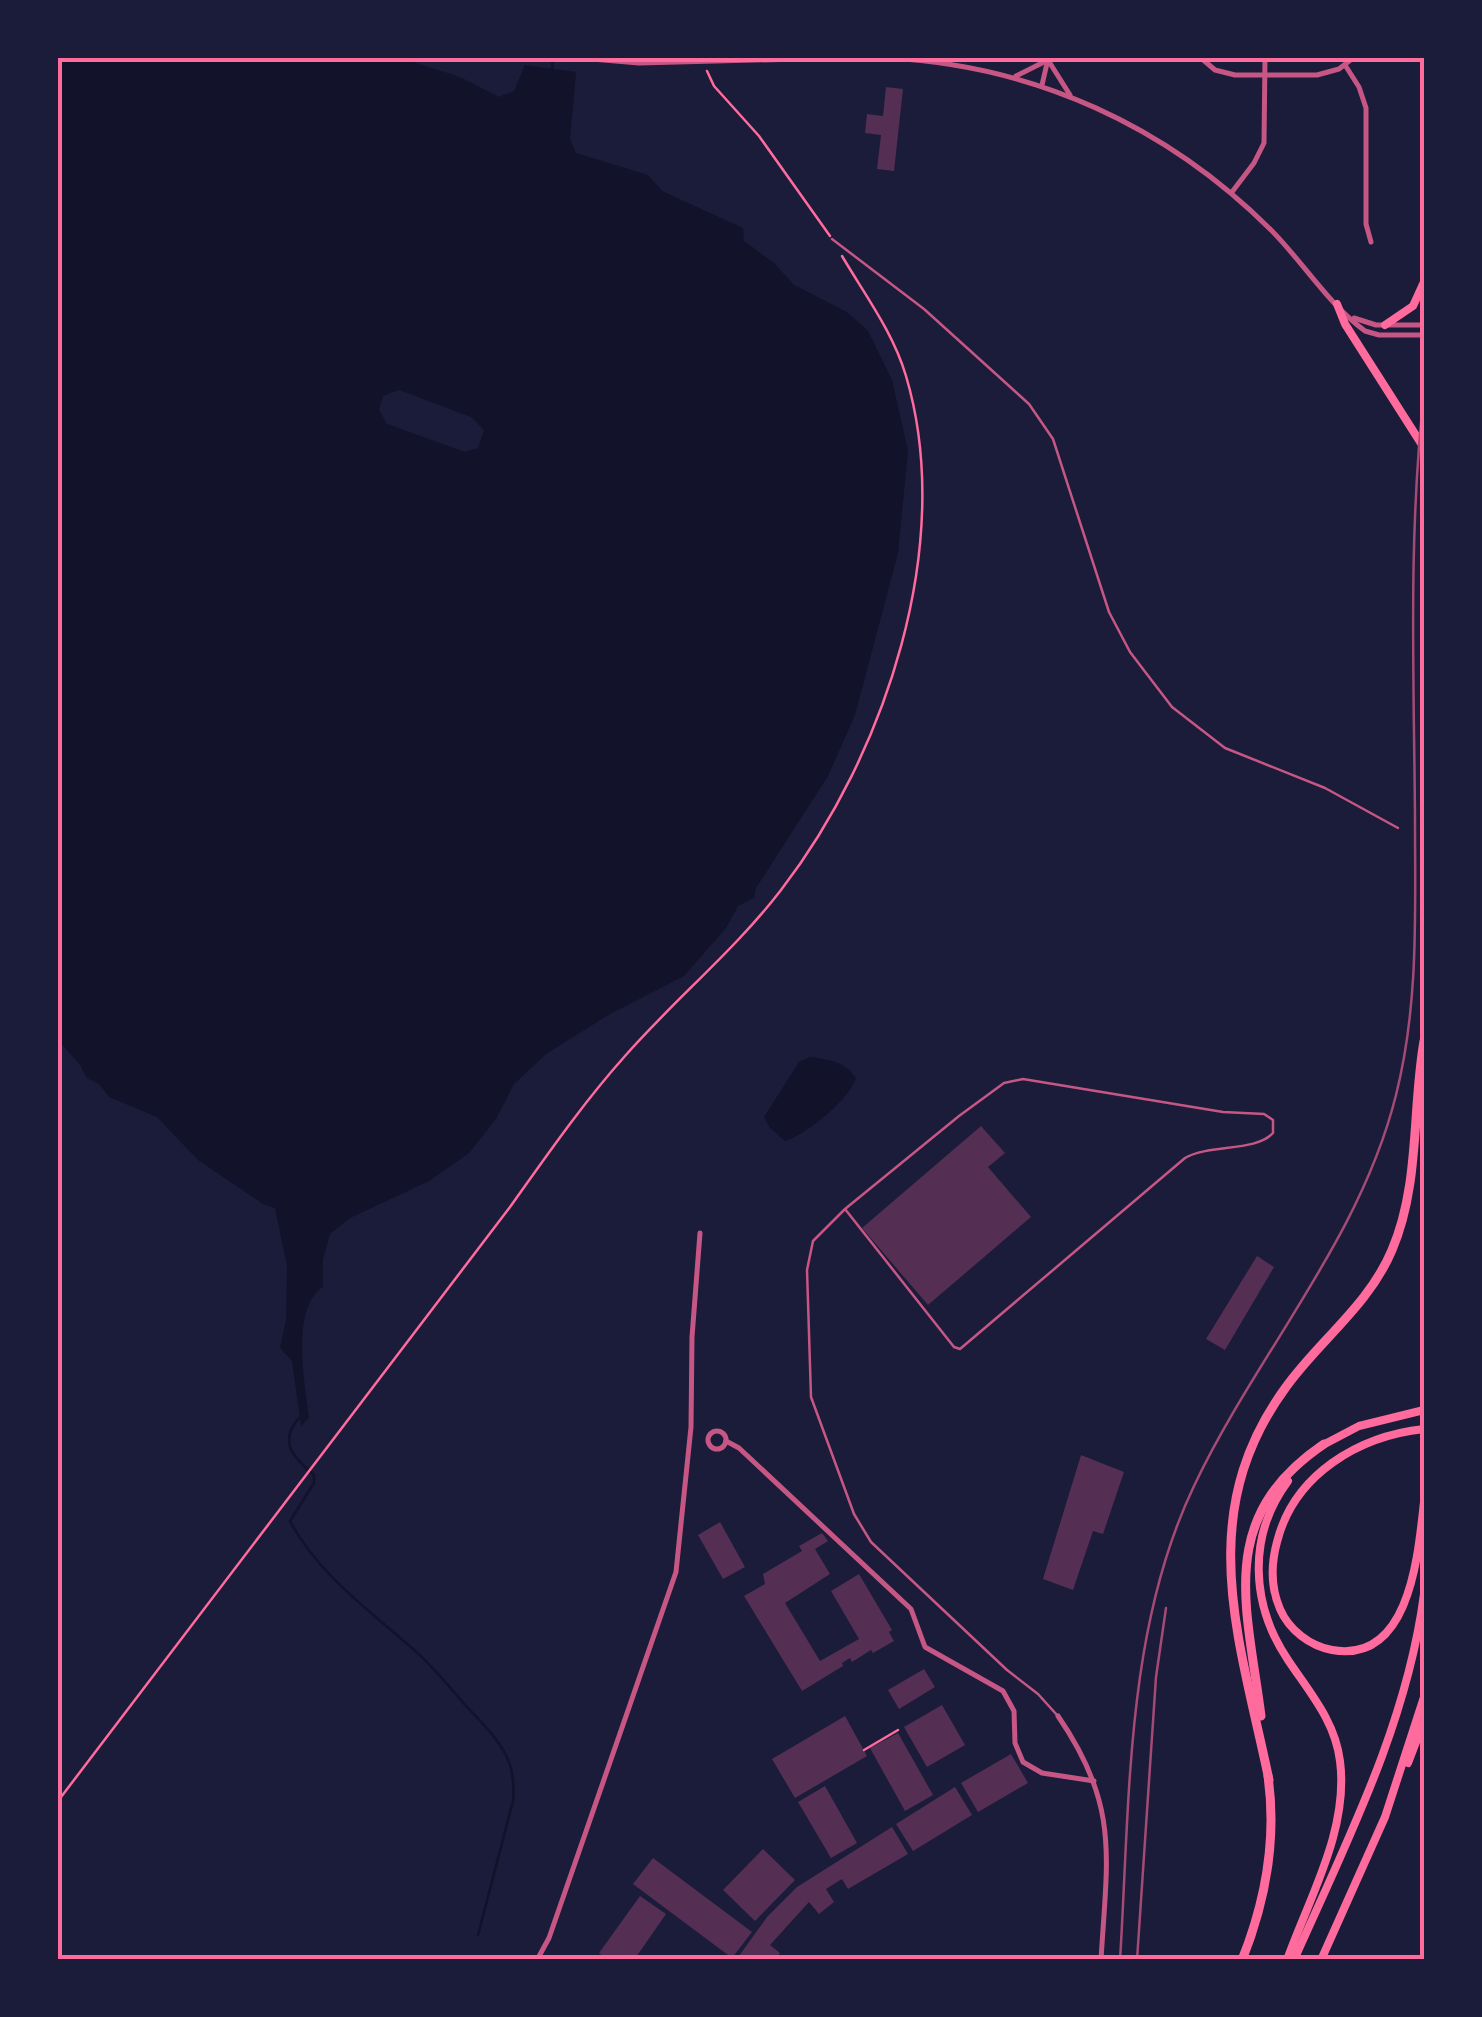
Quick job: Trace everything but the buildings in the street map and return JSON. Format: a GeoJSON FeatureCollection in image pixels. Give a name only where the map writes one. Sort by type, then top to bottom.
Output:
{"type":"FeatureCollection","features":[{"type":"Feature","properties":{"kind":"highway"},"geometry":{"type":"LineString","coordinates":[[1269,1780],[1229,1582],[1234,1504],[1247,1456],[1273,1404],[1359,1304],[1392,1249],[1405,1205],[1424,1041]]}},
{"type":"Feature","properties":{"kind":"highway"},"geometry":{"type":"LineString","coordinates":[[1242,1960],[1264,1896],[1272,1818],[1244,1583],[1247,1552],[1269,1495],[1286,1474],[1324,1444]]}},
{"type":"Feature","properties":{"kind":"main road"},"geometry":{"type":"LineString","coordinates":[[1385,325],[1413,306],[1424,282]]}},
{"type":"Feature","properties":{"kind":"main road"},"geometry":{"type":"LineString","coordinates":[[1336,304],[1424,448]]}},
{"type":"Feature","properties":{"kind":"main road"},"geometry":{"type":"LineString","coordinates":[[1290,1960],[1332,1835],[1340,1799],[1341,1764],[1332,1727],[1269,1626],[1260,1594],[1260,1543],[1274,1504],[1293,1474],[1324,1444],[1358,1426],[1424,1410]]}},
{"type":"Feature","properties":{"kind":"main road"},"geometry":{"type":"LineString","coordinates":[[1424,1430],[1368,1443],[1338,1458],[1311,1480],[1291,1506],[1278,1537],[1274,1584],[1280,1610],[1295,1630],[1314,1644],[1337,1651],[1360,1649],[1384,1636],[1398,1618],[1406,1598],[1424,1502]]}},
{"type":"Feature","properties":{"kind":"main road"},"geometry":{"type":"LineString","coordinates":[[1290,1960],[1382,1759],[1408,1678],[1424,1594]]}},
{"type":"Feature","properties":{"kind":"main road"},"geometry":{"type":"LineString","coordinates":[[1385,1817],[1424,1697]]}},
{"type":"Feature","properties":{"kind":"main road"},"geometry":{"type":"LineString","coordinates":[[1322,1960],[1424,1721]]}},
{"type":"Feature","properties":{"kind":"street"},"geometry":{"type":"LineString","coordinates":[[580,58],[639,63],[837,58]]}},
{"type":"Feature","properties":{"kind":"street"},"geometry":{"type":"LineString","coordinates":[[887,58],[957,64],[1013,77],[1103,109],[1166,144],[1232,192],[1274,232],[1336,304],[1373,334],[1424,335]]}},
{"type":"Feature","properties":{"kind":"street"},"geometry":{"type":"LineString","coordinates":[[1201,58],[1224,73],[1317,76],[1353,58]]}},
{"type":"Feature","properties":{"kind":"street"},"geometry":{"type":"LineString","coordinates":[[1232,192],[1264,142],[1265,58]]}},
{"type":"Feature","properties":{"kind":"street"},"geometry":{"type":"LineString","coordinates":[[1013,77],[1048,59]]}},
{"type":"Feature","properties":{"kind":"street"},"geometry":{"type":"LineString","coordinates":[[1042,85],[1048,59]]}},
{"type":"Feature","properties":{"kind":"street"},"geometry":{"type":"LineString","coordinates":[[1048,59],[1070,96]]}},
{"type":"Feature","properties":{"kind":"street"},"geometry":{"type":"LineString","coordinates":[[1345,65],[1366,108],[1366,224],[1371,242]]}},
{"type":"Feature","properties":{"kind":"street"},"geometry":{"type":"LineString","coordinates":[[1351,317],[1385,325],[1424,325]]}},
{"type":"Feature","properties":{"kind":"street"},"geometry":{"type":"LineString","coordinates":[[537,1960],[550,1938],[676,1572],[691,1427],[692,1337],[700,1233]]}},
{"type":"Feature","properties":{"kind":"street"},"geometry":{"type":"LineString","coordinates":[[726,1441],[740,1448],[911,1609],[925,1647],[1004,1692],[1014,1710],[1015,1743],[1023,1762],[1042,1773],[1094,1781]]}},
{"type":"Feature","properties":{"kind":"street"},"geometry":{"type":"LineString","coordinates":[[1058,1716],[1085,1758],[1104,1812],[1108,1846],[1100,1960]]}},
{"type":"Feature","properties":{"kind":"lane"},"geometry":{"type":"LineString","coordinates":[[832,240],[924,309],[1029,404],[1052,439],[1109,612],[1130,652],[1172,707],[1225,748],[1324,788],[1398,828]]}},
{"type":"Feature","properties":{"kind":"lane"},"geometry":{"type":"LineString","coordinates":[[844,1209],[954,1347],[960,1349],[1185,1158],[1201,1151],[1263,1141],[1272,1133],[1273,1122],[1264,1114],[1223,1112],[1017,1079],[958,1116],[844,1209],[813,1242],[807,1270],[812,1397],[854,1514],[882,1555],[1058,1716]]}},
{"type":"Feature","properties":{"kind":"path"},"geometry":{"type":"LineString","coordinates":[[58,1801],[572,1120],[626,1056],[781,890],[829,820],[857,767],[895,665],[917,573],[922,493],[918,424],[906,374],[888,330],[832,240],[759,136],[714,86],[702,62]]}},
{"type":"Feature","properties":{"kind":"path"},"geometry":{"type":"LineString","coordinates":[[864,1750],[898,1730]]}},
{"type":"Feature","properties":{"kind":"shaded area"},"geometry":{"type":"Polygon","coordinates":[[[58,58],[401,58],[460,77],[499,97],[514,91],[525,65],[576,72],[570,139],[576,153],[648,175],[662,191],[743,228],[744,241],[774,263],[794,285],[847,312],[868,331],[892,380],[908,451],[898,553],[855,715],[828,776],[756,888],[754,898],[738,906],[726,928],[684,976],[610,1014],[546,1054],[514,1084],[496,1119],[469,1153],[429,1181],[350,1218],[330,1234],[323,1259],[323,1287],[313,1297],[303,1329],[309,1418],[301,1426],[292,1361],[280,1348],[286,1320],[287,1266],[275,1208],[198,1160],[157,1117],[109,1097],[99,1084],[87,1078],[58,1040],[58,58]]]}},
{"type":"Feature","properties":{"kind":"shaded area"},"geometry":{"type":"Polygon","coordinates":[[[810,1057],[842,1065],[856,1078],[826,1115],[785,1141],[764,1117],[799,1062],[810,1057]]]}},
{"type":"Feature","properties":{"kind":"pier"},"geometry":{"type":"Polygon","coordinates":[[[399,390],[471,417],[484,430],[478,448],[465,452],[387,424],[379,410],[383,396],[399,390]]]}},
{"type":"Feature","properties":{"kind":"waterway"},"geometry":{"type":"LineString","coordinates":[[552,69],[553,58]]}},
{"type":"Feature","properties":{"kind":"waterway"},"geometry":{"type":"LineString","coordinates":[[299,1418],[289,1442],[300,1462],[314,1475],[314,1483],[290,1521],[315,1558],[346,1591],[435,1670],[491,1733],[509,1762],[513,1801],[478,1935]]}},
{"type":"Feature","properties":{"kind":"railway"},"geometry":{"type":"LineString","coordinates":[[1120,1960],[1135,1718],[1143,1658],[1171,1541],[1219,1437],[1358,1199],[1380,1148],[1403,1061],[1414,958],[1414,553],[1424,394]]}},
{"type":"Feature","properties":{"kind":"railway"},"geometry":{"type":"LineString","coordinates":[[1137,1960],[1156,1677],[1166,1608]]}}]}
